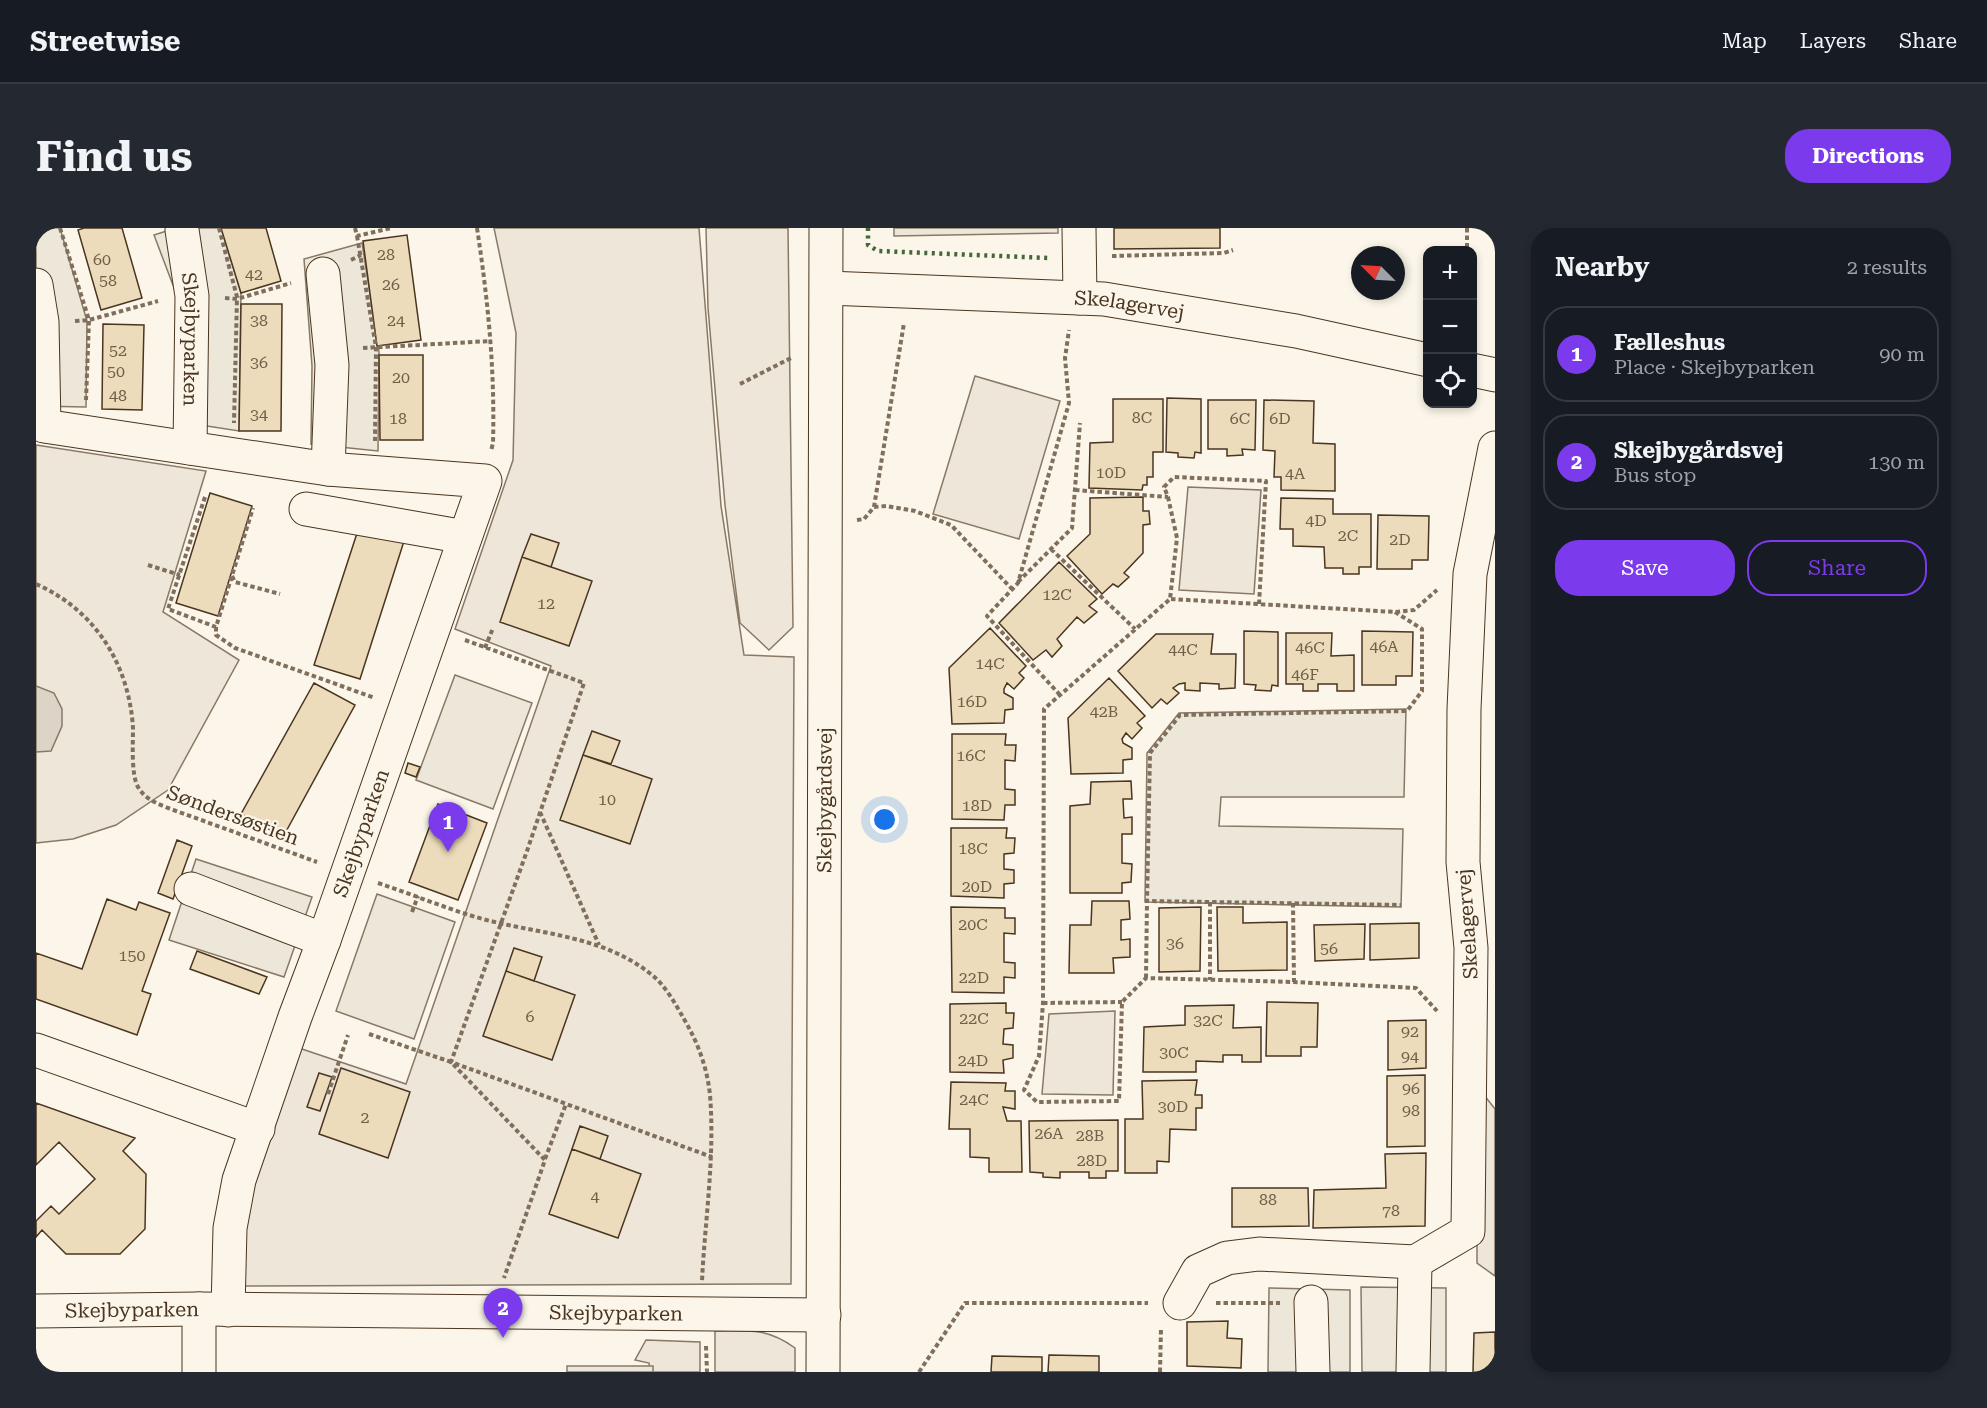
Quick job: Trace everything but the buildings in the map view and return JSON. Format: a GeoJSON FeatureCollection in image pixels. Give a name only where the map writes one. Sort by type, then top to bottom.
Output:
{"type":"FeatureCollection","features":[{"type":"Feature","properties":{"kind":"street","name":"Skejbygårdsvej"},"geometry":{"type":"LineString","coordinates":[[823,1372],[826,228]]}},
{"type":"Feature","properties":{"kind":"street"},"geometry":{"type":"LineString","coordinates":[[1079,228],[1080,298]]}},
{"type":"Feature","properties":{"kind":"street","name":"Skejbyparken"},"geometry":{"type":"LineString","coordinates":[[182,230],[192,296],[190,448]]}},
{"type":"Feature","properties":{"kind":"street"},"geometry":{"type":"LineString","coordinates":[[308,278],[330,350],[332,365],[328,469]]}},
{"type":"Feature","properties":{"kind":"street"},"geometry":{"type":"LineString","coordinates":[[36,285],[42,322],[44,426],[328,469],[485,481]]}},
{"type":"Feature","properties":{"kind":"street","name":"Skelagervej"},"geometry":{"type":"LineString","coordinates":[[827,288],[1104,299],[1296,331],[1423,359]]}},
{"type":"Feature","properties":{"kind":"street"},"geometry":{"type":"LineString","coordinates":[[1477,371],[1495,375]]}},
{"type":"Feature","properties":{"kind":"street","name":"Skelagervej"},"geometry":{"type":"LineString","coordinates":[[1415,1262],[1468,1231],[1470,1048],[1483,948],[1462,862],[1464,709],[1470,574],[1495,448]]}},
{"type":"Feature","properties":{"kind":"street","name":"Skejbyparken"},"geometry":{"type":"LineString","coordinates":[[213,1310],[239,1180],[485,481]]}},
{"type":"Feature","properties":{"kind":"street"},"geometry":{"type":"LineString","coordinates":[[306,509],[465,537]]}},
{"type":"Feature","properties":{"kind":"street"},"geometry":{"type":"LineString","coordinates":[[191,889],[324,940]]}},
{"type":"Feature","properties":{"kind":"street"},"geometry":{"type":"LineString","coordinates":[[36,1050],[258,1129]]}},
{"type":"Feature","properties":{"kind":"street"},"geometry":{"type":"LineString","coordinates":[[1171,1303],[1198,1271],[1227,1258],[1259,1254],[1415,1262],[1413,1372]]}},
{"type":"Feature","properties":{"kind":"street"},"geometry":{"type":"LineString","coordinates":[[1311,1302],[1313,1372]]}},
{"type":"Feature","properties":{"kind":"street"},"geometry":{"type":"LineString","coordinates":[[199,1372],[213,1310]]}},
{"type":"Feature","properties":{"kind":"street","name":"Skejbyparken"},"geometry":{"type":"LineString","coordinates":[[36,1311],[213,1310],[824,1315]]}},
{"type":"Feature","properties":{"kind":"path"},"geometry":{"type":"LineString","coordinates":[[60,228],[89,320],[85,432]]}},
{"type":"Feature","properties":{"kind":"path"},"geometry":{"type":"LineString","coordinates":[[219,228],[237,299],[234,454]]}},
{"type":"Feature","properties":{"kind":"path"},"geometry":{"type":"LineString","coordinates":[[355,228],[376,347],[374,472]]}},
{"type":"Feature","properties":{"kind":"path"},"geometry":{"type":"LineString","coordinates":[[357,236],[391,228]]}},
{"type":"Feature","properties":{"kind":"path"},"geometry":{"type":"LineString","coordinates":[[477,228],[491,341],[494,390],[493,443],[485,481]]}},
{"type":"Feature","properties":{"kind":"path"},"geometry":{"type":"LineString","coordinates":[[1467,228],[1467,246]]}},
{"type":"Feature","properties":{"kind":"path"},"geometry":{"type":"LineString","coordinates":[[1102,256],[1224,253],[1233,250]]}},
{"type":"Feature","properties":{"kind":"path"},"geometry":{"type":"LineString","coordinates":[[42,322],[89,320],[159,301],[192,296],[237,299],[308,278]]}},
{"type":"Feature","properties":{"kind":"path"},"geometry":{"type":"LineString","coordinates":[[910,291],[874,507],[886,506],[915,511],[951,525],[1012,590]]}},
{"type":"Feature","properties":{"kind":"path"},"geometry":{"type":"LineString","coordinates":[[1018,583],[1069,404],[1065,358],[1071,317],[1080,298]]}},
{"type":"Feature","properties":{"kind":"path"},"geometry":{"type":"LineString","coordinates":[[330,350],[491,341]]}},
{"type":"Feature","properties":{"kind":"path"},"geometry":{"type":"LineString","coordinates":[[740,384],[792,357],[827,354]]}},
{"type":"Feature","properties":{"kind":"path"},"geometry":{"type":"LineString","coordinates":[[1060,695],[987,616],[1072,528],[1080,423]]}},
{"type":"Feature","properties":{"kind":"path"},"geometry":{"type":"LineString","coordinates":[[1259,604],[1266,481],[1174,477],[1164,487],[1177,538],[1170,599],[1044,709],[1043,1003],[1039,1056],[1024,1089],[1037,1102],[1119,1101],[1122,1002],[1146,978],[1150,753],[1180,715],[1407,711],[1422,691],[1422,629],[1395,612]]}},
{"type":"Feature","properties":{"kind":"path"},"geometry":{"type":"LineString","coordinates":[[1075,490],[1168,497]]}},
{"type":"Feature","properties":{"kind":"path"},"geometry":{"type":"LineString","coordinates":[[205,497],[168,609],[216,627]]}},
{"type":"Feature","properties":{"kind":"path"},"geometry":{"type":"LineString","coordinates":[[253,508],[231,575],[216,627],[216,635],[235,648],[405,709]]}},
{"type":"Feature","properties":{"kind":"path"},"geometry":{"type":"LineString","coordinates":[[1051,549],[1135,630]]}},
{"type":"Feature","properties":{"kind":"path"},"geometry":{"type":"LineString","coordinates":[[148,565],[180,575]]}},
{"type":"Feature","properties":{"kind":"path"},"geometry":{"type":"LineString","coordinates":[[1170,599],[1395,612],[1414,610],[1442,585],[1470,574]]}},
{"type":"Feature","properties":{"kind":"path"},"geometry":{"type":"LineString","coordinates":[[231,575],[235,582],[280,594]]}},
{"type":"Feature","properties":{"kind":"path","name":"Søndersøstien"},"geometry":{"type":"LineString","coordinates":[[36,584],[65,601],[92,623],[108,645],[121,670],[129,694],[135,777],[138,787],[148,799],[348,873],[500,923],[551,932],[600,946],[620,955],[653,976],[676,1006],[692,1034],[705,1062],[710,1095],[712,1157],[702,1281],[707,1372]]}},
{"type":"Feature","properties":{"kind":"path"},"geometry":{"type":"LineString","coordinates":[[433,628],[584,682],[451,1062]]}},
{"type":"Feature","properties":{"kind":"path"},"geometry":{"type":"LineString","coordinates":[[485,648],[493,628]]}},
{"type":"Feature","properties":{"kind":"path"},"geometry":{"type":"LineString","coordinates":[[539,812],[600,946]]}},
{"type":"Feature","properties":{"kind":"path"},"geometry":{"type":"LineString","coordinates":[[412,912],[418,896]]}},
{"type":"Feature","properties":{"kind":"path"},"geometry":{"type":"LineString","coordinates":[[1147,901],[1401,905]]}},
{"type":"Feature","properties":{"kind":"path"},"geometry":{"type":"LineString","coordinates":[[1210,902],[1210,980]]}},
{"type":"Feature","properties":{"kind":"path"},"geometry":{"type":"LineString","coordinates":[[1293,903],[1294,982]]}},
{"type":"Feature","properties":{"kind":"path"},"geometry":{"type":"LineString","coordinates":[[1146,978],[1416,988],[1470,1048]]}},
{"type":"Feature","properties":{"kind":"path"},"geometry":{"type":"LineString","coordinates":[[1043,1003],[1122,1002]]}},
{"type":"Feature","properties":{"kind":"path"},"geometry":{"type":"LineString","coordinates":[[369,1034],[712,1157]]}},
{"type":"Feature","properties":{"kind":"path"},"geometry":{"type":"LineString","coordinates":[[328,1094],[348,1035]]}},
{"type":"Feature","properties":{"kind":"path"},"geometry":{"type":"LineString","coordinates":[[451,1062],[545,1160]]}},
{"type":"Feature","properties":{"kind":"path"},"geometry":{"type":"LineString","coordinates":[[492,1313],[566,1104]]}},
{"type":"Feature","properties":{"kind":"path"},"geometry":{"type":"LineString","coordinates":[[919,1372],[965,1303],[1311,1302]]}},
{"type":"Feature","properties":{"kind":"path"},"geometry":{"type":"LineString","coordinates":[[1160,1372],[1171,1303]]}},
{"type":"Feature","properties":{"kind":"shaded area"},"geometry":{"type":"Polygon","coordinates":[[[48,228],[60,228],[87,321],[86,407],[36,406],[36,232],[48,228]]]}},
{"type":"Feature","properties":{"kind":"shaded area"},"geometry":{"type":"Polygon","coordinates":[[[176,228],[221,228],[241,293],[239,431],[181,422],[179,301],[154,235],[176,228]]]}},
{"type":"Feature","properties":{"kind":"shaded area"},"geometry":{"type":"Polygon","coordinates":[[[494,228],[699,228],[721,506],[744,655],[794,657],[791,1284],[238,1286],[239,1234],[293,1046],[406,1084],[551,666],[455,629],[513,460],[516,333],[494,228]]]}},
{"type":"Feature","properties":{"kind":"shaded area"},"geometry":{"type":"Polygon","coordinates":[[[706,228],[788,228],[793,627],[769,650],[740,623],[725,505],[708,308],[706,228]]]}},
{"type":"Feature","properties":{"kind":"shaded area"},"geometry":{"type":"Polygon","coordinates":[[[894,228],[1058,228],[1058,233],[894,236],[894,228]]]}},
{"type":"Feature","properties":{"kind":"shaded area"},"geometry":{"type":"Polygon","coordinates":[[[362,243],[379,352],[378,451],[311,444],[312,366],[304,259],[362,243]]]}},
{"type":"Feature","properties":{"kind":"shaded area"},"geometry":{"type":"Polygon","coordinates":[[[975,376],[1060,401],[1019,539],[933,514],[975,376]]]}},
{"type":"Feature","properties":{"kind":"shaded area"},"geometry":{"type":"Polygon","coordinates":[[[36,445],[206,471],[163,612],[239,660],[168,790],[116,825],[73,839],[36,843],[36,445]]]}},
{"type":"Feature","properties":{"kind":"shaded area"},"geometry":{"type":"Polygon","coordinates":[[[1188,487],[1261,490],[1254,594],[1179,590],[1188,487]]]}},
{"type":"Feature","properties":{"kind":"shaded area"},"geometry":{"type":"Polygon","coordinates":[[[455,675],[532,703],[493,809],[416,780],[455,675]]]}},
{"type":"Feature","properties":{"kind":"shaded area"},"geometry":{"type":"Polygon","coordinates":[[[36,686],[54,693],[62,709],[62,726],[51,751],[36,752],[36,686]]]}},
{"type":"Feature","properties":{"kind":"shaded area"},"geometry":{"type":"Polygon","coordinates":[[[1406,709],[1404,797],[1221,797],[1219,826],[1403,829],[1401,907],[1145,902],[1147,753],[1179,713],[1406,709]]]}},
{"type":"Feature","properties":{"kind":"shaded area"},"geometry":{"type":"Polygon","coordinates":[[[196,859],[312,897],[284,977],[169,940],[196,859]]]}},
{"type":"Feature","properties":{"kind":"shaded area"},"geometry":{"type":"Polygon","coordinates":[[[377,894],[455,922],[414,1039],[336,1011],[377,894]]]}},
{"type":"Feature","properties":{"kind":"shaded area"},"geometry":{"type":"Polygon","coordinates":[[[1115,1011],[1113,1095],[1042,1094],[1049,1014],[1115,1011]]]}},
{"type":"Feature","properties":{"kind":"shaded area"},"geometry":{"type":"Polygon","coordinates":[[[1477,1086],[1495,1109],[1495,1276],[1477,1263],[1477,1086]]]}},
{"type":"Feature","properties":{"kind":"shaded area"},"geometry":{"type":"Polygon","coordinates":[[[1361,1287],[1446,1288],[1446,1372],[1362,1372],[1361,1287]]]}},
{"type":"Feature","properties":{"kind":"shaded area"},"geometry":{"type":"Polygon","coordinates":[[[1269,1288],[1350,1290],[1350,1372],[1268,1372],[1269,1288]]]}},
{"type":"Feature","properties":{"kind":"shaded area"},"geometry":{"type":"Polygon","coordinates":[[[715,1331],[766,1333],[785,1341],[795,1348],[795,1372],[715,1372],[715,1331]]]}},
{"type":"Feature","properties":{"kind":"shaded area"},"geometry":{"type":"Polygon","coordinates":[[[646,1340],[700,1342],[700,1372],[650,1372],[649,1363],[635,1360],[646,1340]]]}},
{"type":"Feature","properties":{"kind":"shaded area"},"geometry":{"type":"Polygon","coordinates":[[[567,1366],[653,1366],[653,1372],[567,1372],[567,1366]]]}},
{"type":"Feature","properties":{"kind":"hedge"},"geometry":{"type":"LineString","coordinates":[[868,228],[868,245],[878,251],[1048,258]]}},
{"type":"Feature","properties":{"kind":"place","name":"Fælleshus"},"geometry":{"type":"Point","coordinates":[448,852]}},
{"type":"Feature","properties":{"kind":"place","name":"Skejbygårdsvej"},"geometry":{"type":"Point","coordinates":[503,1338]}}]}
